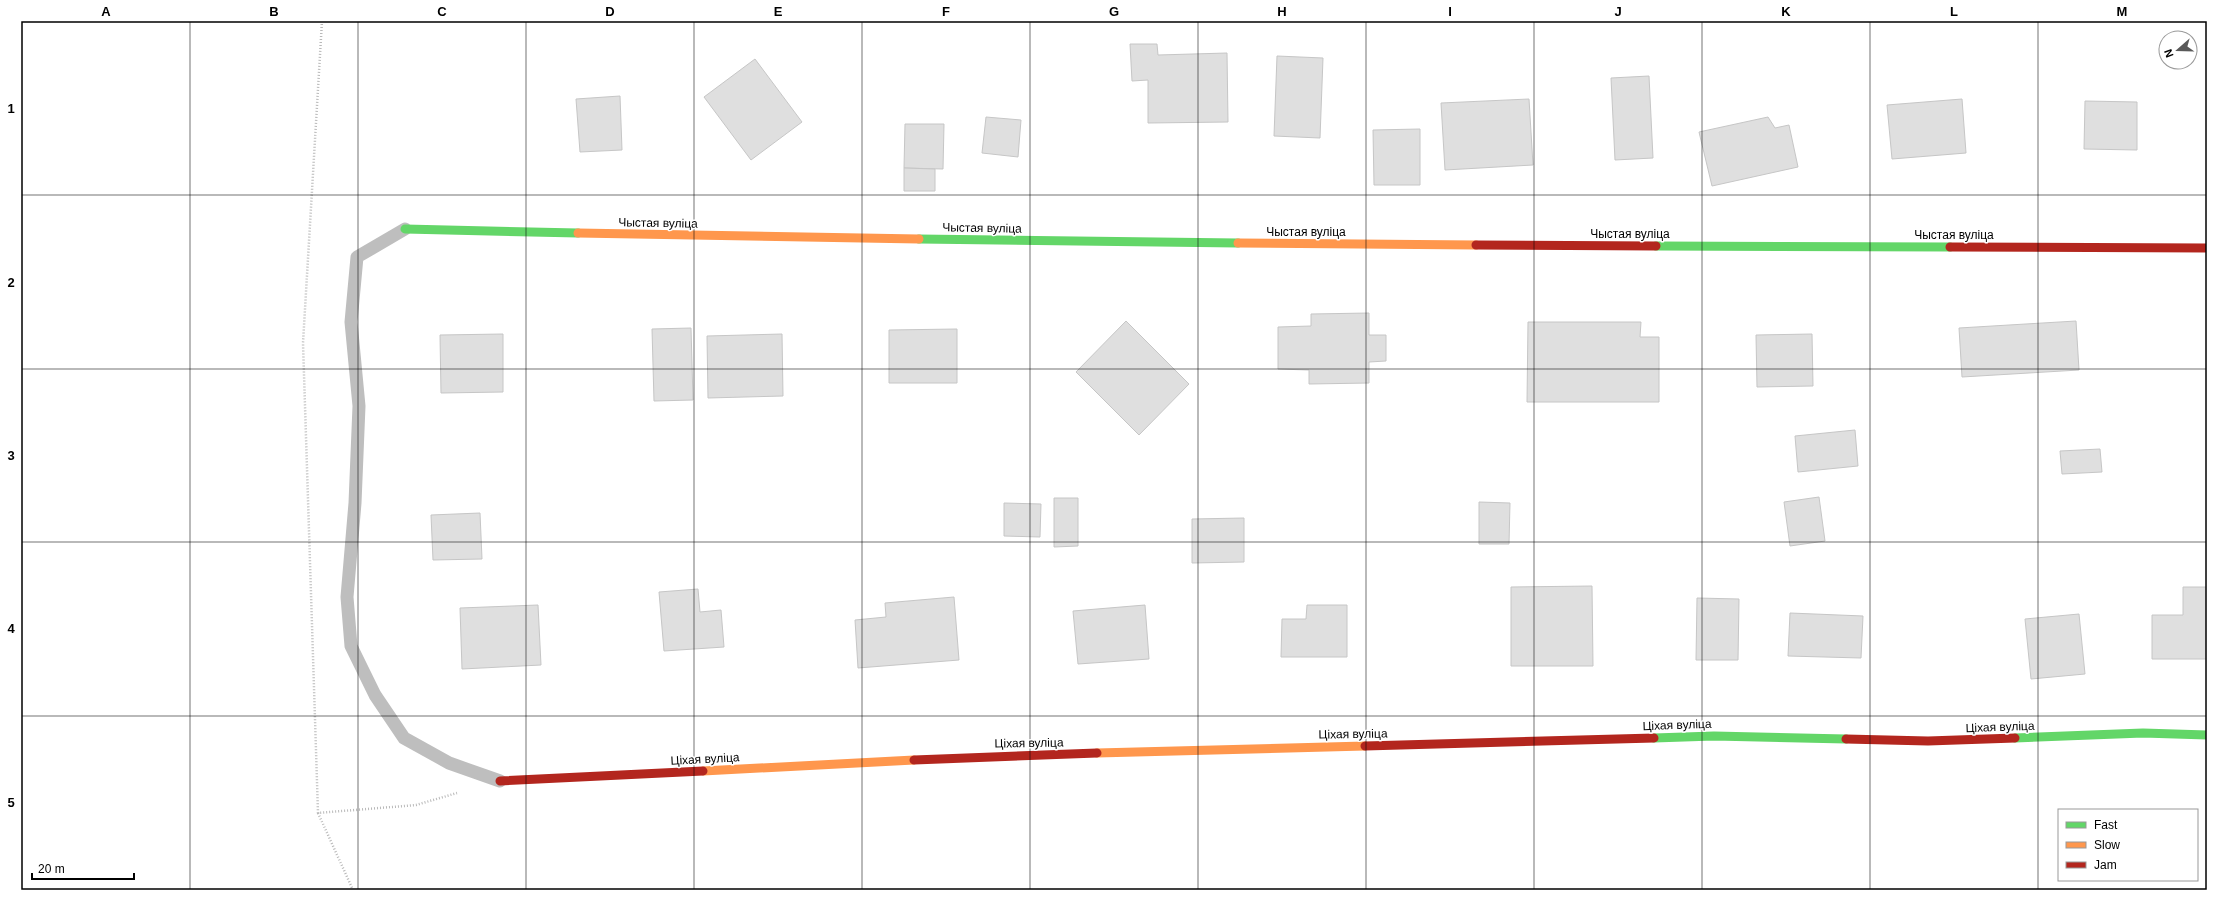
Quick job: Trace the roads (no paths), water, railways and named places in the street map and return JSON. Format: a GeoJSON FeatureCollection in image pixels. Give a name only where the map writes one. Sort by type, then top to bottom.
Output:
{"type":"FeatureCollection","features":[{"type":"Feature","properties":{"kind":"street","name":"Чыстая вуліца"},"geometry":{"type":"LineString","coordinates":[[405,229],[681,236],[1303,244],[2207,248]]}},
{"type":"Feature","properties":{"kind":"street","name":"Ціхая вуліца"},"geometry":{"type":"LineString","coordinates":[[500,781],[984,756],[1706,736],[1928,741],[2143,733],[2207,735]]}},
{"type":"Feature","properties":{"kind":"lane"},"geometry":{"type":"LineString","coordinates":[[405,229],[357,257],[351,322],[359,406],[355,503],[347,597],[351,646],[375,695],[404,738],[449,762],[500,781]]}}]}
